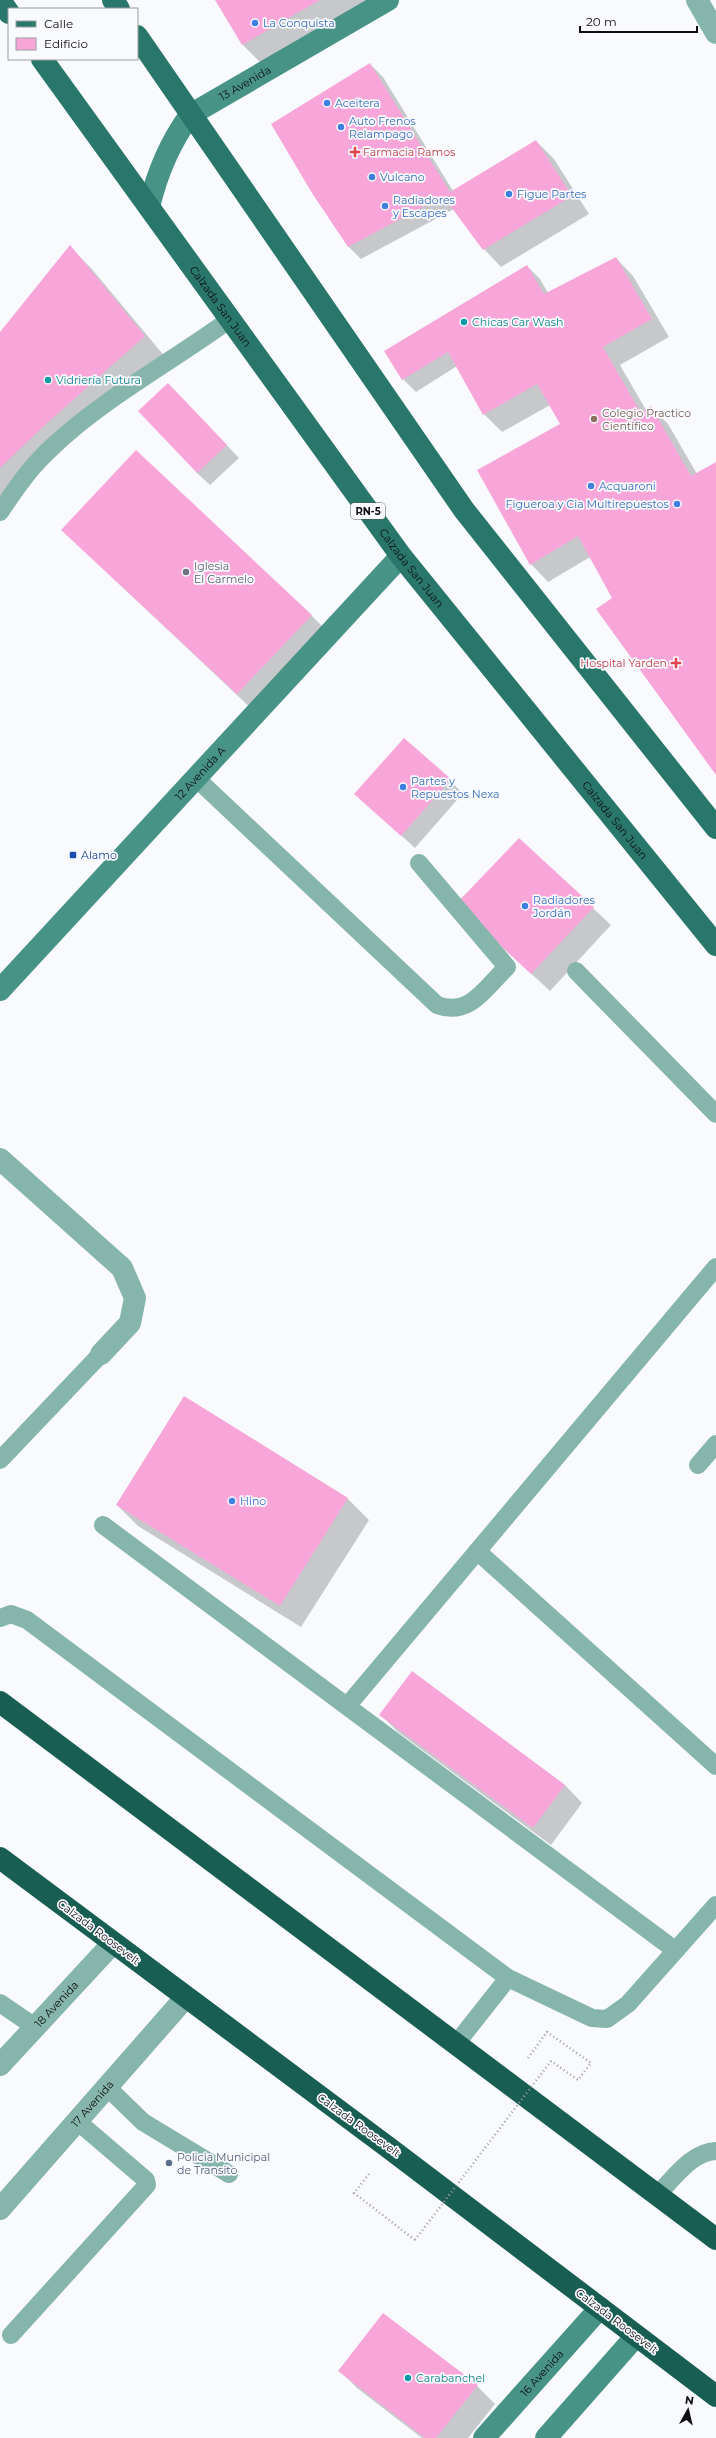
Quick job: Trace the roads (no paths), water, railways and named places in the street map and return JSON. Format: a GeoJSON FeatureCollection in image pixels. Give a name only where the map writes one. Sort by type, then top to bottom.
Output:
{"type":"FeatureCollection","features":[{"type":"Feature","properties":{"kind":"highway"},"geometry":{"type":"LineString","coordinates":[[0,1702],[716,2239]]}},
{"type":"Feature","properties":{"kind":"highway","name":"Calzada Roosevelt"},"geometry":{"type":"LineString","coordinates":[[0,1858],[185,1998],[389,2148],[716,2396]]}},
{"type":"Feature","properties":{"kind":"main road"},"geometry":{"type":"LineString","coordinates":[[0,0],[8,12]]}},
{"type":"Feature","properties":{"kind":"main road"},"geometry":{"type":"LineString","coordinates":[[138,37],[190,115],[464,510],[716,828]]}},
{"type":"Feature","properties":{"kind":"main road","name":"Calzada San Juan"},"geometry":{"type":"LineString","coordinates":[[43,60],[229,320],[401,556],[716,945]]}},
{"type":"Feature","properties":{"kind":"street","name":"13 Avenida"},"geometry":{"type":"LineString","coordinates":[[149,207],[162,161],[174,137],[190,115],[388,0]]}},
{"type":"Feature","properties":{"kind":"street"},"geometry":{"type":"LineString","coordinates":[[697,0],[716,33]]}},
{"type":"Feature","properties":{"kind":"street","name":"12 Avenida A"},"geometry":{"type":"LineString","coordinates":[[1,987],[401,556]]}},
{"type":"Feature","properties":{"kind":"street"},"geometry":{"type":"LineString","coordinates":[[0,1159],[122,1268],[135,1298],[130,1323],[101,1354]]}},
{"type":"Feature","properties":{"kind":"street","name":"18 Avenida"},"geometry":{"type":"LineString","coordinates":[[0,2065],[113,1943]]}},
{"type":"Feature","properties":{"kind":"street","name":"17 Avenida"},"geometry":{"type":"LineString","coordinates":[[0,2209],[185,1998]]}},
{"type":"Feature","properties":{"kind":"street","name":"16 Avenida"},"geometry":{"type":"LineString","coordinates":[[484,2438],[600,2308]]}},
{"type":"Feature","properties":{"kind":"street"},"geometry":{"type":"LineString","coordinates":[[546,2438],[636,2336]]}},
{"type":"Feature","properties":{"kind":"lane"},"geometry":{"type":"LineString","coordinates":[[0,512],[17,486],[54,445],[101,408],[229,320]]}},
{"type":"Feature","properties":{"kind":"lane"},"geometry":{"type":"LineString","coordinates":[[196,778],[437,1005],[448,1010],[459,1009],[468,1005],[506,967],[419,863]]}},
{"type":"Feature","properties":{"kind":"lane"},"geometry":{"type":"LineString","coordinates":[[576,971],[716,1114]]}},
{"type":"Feature","properties":{"kind":"lane"},"geometry":{"type":"LineString","coordinates":[[348,1705],[716,1267]]}},
{"type":"Feature","properties":{"kind":"lane"},"geometry":{"type":"LineString","coordinates":[[0,1460],[101,1354]]}},
{"type":"Feature","properties":{"kind":"lane"},"geometry":{"type":"LineString","coordinates":[[698,1465],[716,1444]]}},
{"type":"Feature","properties":{"kind":"lane"},"geometry":{"type":"LineString","coordinates":[[103,1525],[348,1705],[675,1950]]}},
{"type":"Feature","properties":{"kind":"lane"},"geometry":{"type":"LineString","coordinates":[[477,1551],[716,1766]]}},
{"type":"Feature","properties":{"kind":"lane"},"geometry":{"type":"LineString","coordinates":[[0,1618],[11,1614],[27,1620],[508,1978],[592,2018],[607,2019],[628,2004],[716,1905]]}},
{"type":"Feature","properties":{"kind":"lane"},"geometry":{"type":"LineString","coordinates":[[456,2044],[508,1978]]}},
{"type":"Feature","properties":{"kind":"lane"},"geometry":{"type":"LineString","coordinates":[[0,2003],[35,2027]]}},
{"type":"Feature","properties":{"kind":"lane"},"geometry":{"type":"LineString","coordinates":[[107,2087],[142,2122],[229,2174]]}},
{"type":"Feature","properties":{"kind":"lane"},"geometry":{"type":"LineString","coordinates":[[11,2335],[147,2185],[146,2180],[77,2121]]}},
{"type":"Feature","properties":{"kind":"lane"},"geometry":{"type":"LineString","coordinates":[[657,2195],[693,2158],[706,2151],[716,2151]]}},
{"type":"Feature","properties":{"kind":"place","name":"La Conquista"},"geometry":{"type":"Point","coordinates":[255,23]}},
{"type":"Feature","properties":{"kind":"place","name":"Aceitera"},"geometry":{"type":"Point","coordinates":[327,103]}},
{"type":"Feature","properties":{"kind":"place","name":"Auto Frenos Relampago"},"geometry":{"type":"Point","coordinates":[341,127]}},
{"type":"Feature","properties":{"kind":"place","name":"Farmacia Ramos"},"geometry":{"type":"Point","coordinates":[355,152]}},
{"type":"Feature","properties":{"kind":"place","name":"Vulcano"},"geometry":{"type":"Point","coordinates":[372,177]}},
{"type":"Feature","properties":{"kind":"place","name":"Figue Partes"},"geometry":{"type":"Point","coordinates":[509,194]}},
{"type":"Feature","properties":{"kind":"place","name":"Radiadores y Escapes"},"geometry":{"type":"Point","coordinates":[385,206]}},
{"type":"Feature","properties":{"kind":"place","name":"Chicas Car Wash"},"geometry":{"type":"Point","coordinates":[464,322]}},
{"type":"Feature","properties":{"kind":"place","name":"Vidriería Futura"},"geometry":{"type":"Point","coordinates":[48,380]}},
{"type":"Feature","properties":{"kind":"place","name":"Colegio Practico Cientifico"},"geometry":{"type":"Point","coordinates":[594,419]}},
{"type":"Feature","properties":{"kind":"place","name":"Acquaroni"},"geometry":{"type":"Point","coordinates":[591,486]}},
{"type":"Feature","properties":{"kind":"place","name":"Figueroa y Cia Multirepuestos"},"geometry":{"type":"Point","coordinates":[677,504]}},
{"type":"Feature","properties":{"kind":"place","name":"Iglesia El Carmelo"},"geometry":{"type":"Point","coordinates":[186,572]}},
{"type":"Feature","properties":{"kind":"place","name":"Hospital Yarden"},"geometry":{"type":"Point","coordinates":[676,663]}},
{"type":"Feature","properties":{"kind":"place","name":"Partes y Repuestos Nexa"},"geometry":{"type":"Point","coordinates":[403,787]}},
{"type":"Feature","properties":{"kind":"place","name":"Alamo"},"geometry":{"type":"Point","coordinates":[73,855]}},
{"type":"Feature","properties":{"kind":"place","name":"Radiadores Jordán"},"geometry":{"type":"Point","coordinates":[525,906]}},
{"type":"Feature","properties":{"kind":"place","name":"Hino"},"geometry":{"type":"Point","coordinates":[232,1501]}},
{"type":"Feature","properties":{"kind":"place","name":"Policia Municipal de Transito"},"geometry":{"type":"Point","coordinates":[169,2163]}},
{"type":"Feature","properties":{"kind":"place","name":"Carabanchel"},"geometry":{"type":"Point","coordinates":[408,2378]}}]}
